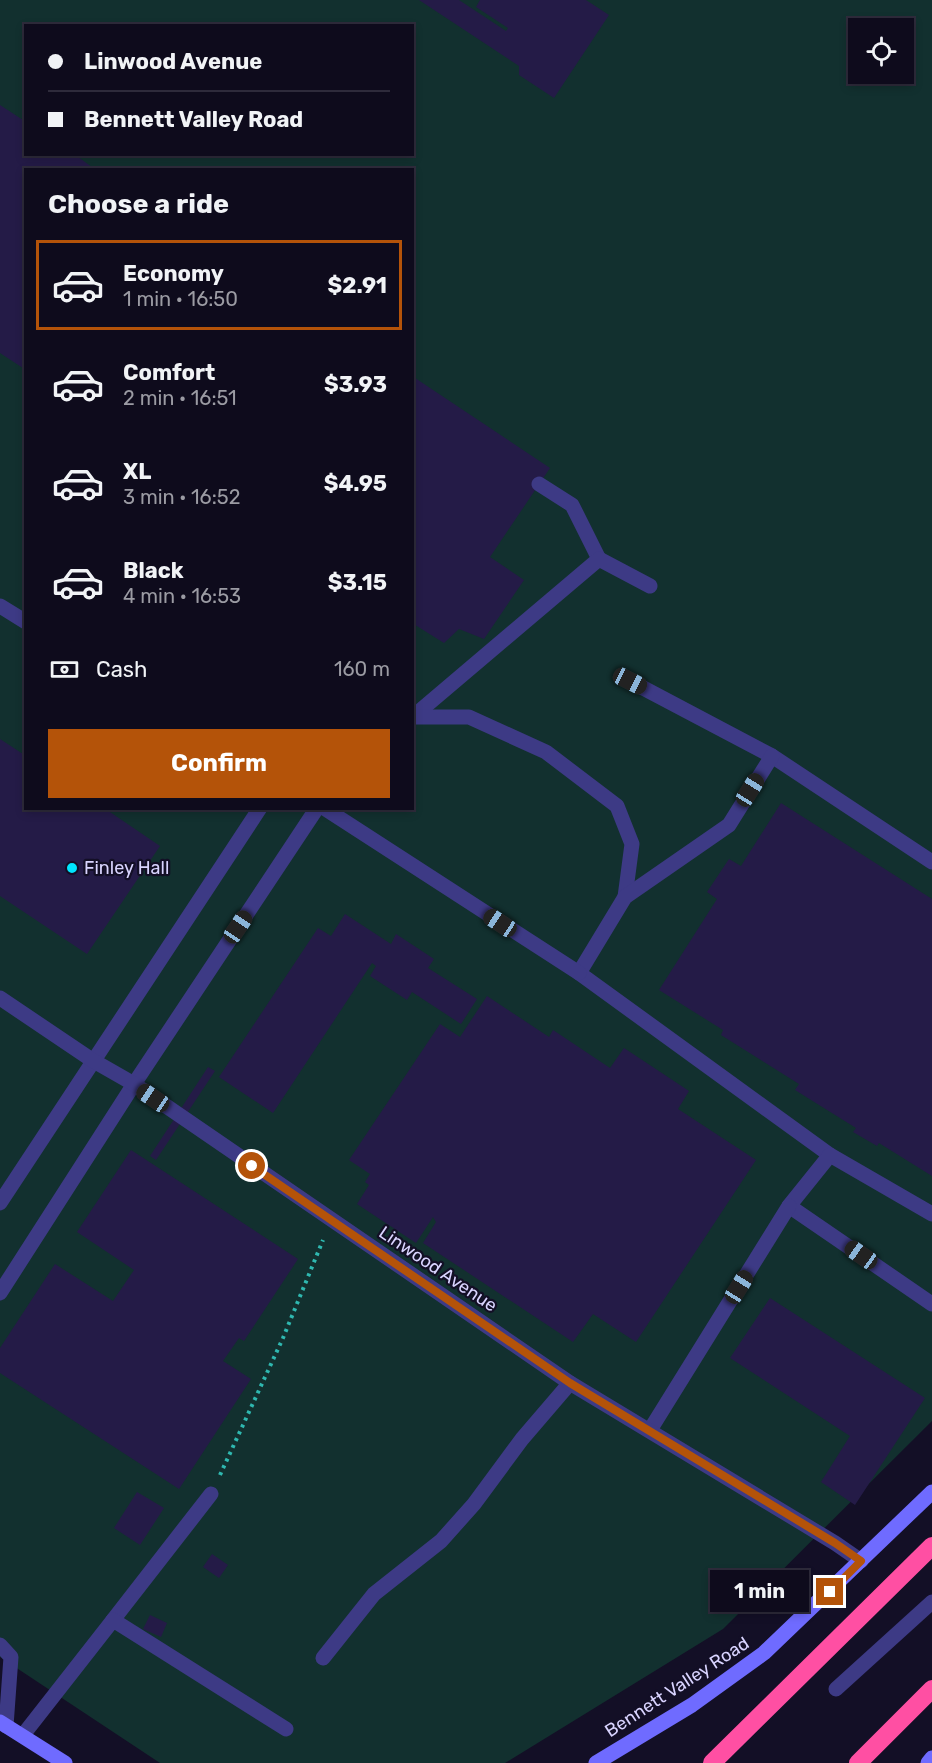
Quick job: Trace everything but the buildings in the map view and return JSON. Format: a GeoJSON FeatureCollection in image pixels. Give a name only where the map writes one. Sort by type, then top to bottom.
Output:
{"type":"FeatureCollection","features":[{"type":"Feature","properties":{"kind":"highway"},"geometry":{"type":"LineString","coordinates":[[712,1763],[932,1546]]}},
{"type":"Feature","properties":{"kind":"highway"},"geometry":{"type":"LineString","coordinates":[[858,1763],[932,1689]]}},
{"type":"Feature","properties":{"kind":"main road","name":"Bennett Valley Road"},"geometry":{"type":"LineString","coordinates":[[596,1763],[729,1680],[797,1624],[932,1492]]}},
{"type":"Feature","properties":{"kind":"main road"},"geometry":{"type":"LineString","coordinates":[[3,1724],[65,1763]]}},
{"type":"Feature","properties":{"kind":"main road"},"geometry":{"type":"LineString","coordinates":[[928,1763],[932,1758]]}},
{"type":"Feature","properties":{"kind":"street"},"geometry":{"type":"LineString","coordinates":[[538,484],[572,505],[599,559],[650,586]]}},
{"type":"Feature","properties":{"kind":"street"},"geometry":{"type":"LineString","coordinates":[[414,716],[599,559]]}},
{"type":"Feature","properties":{"kind":"street"},"geometry":{"type":"LineString","coordinates":[[0,606],[24,621]]}},
{"type":"Feature","properties":{"kind":"street"},"geometry":{"type":"LineString","coordinates":[[630,681],[772,756],[932,862]]}},
{"type":"Feature","properties":{"kind":"street"},"geometry":{"type":"LineString","coordinates":[[414,716],[469,717],[537,747],[617,806],[632,844],[625,897],[579,974]]}},
{"type":"Feature","properties":{"kind":"street"},"geometry":{"type":"LineString","coordinates":[[625,897],[729,825],[772,756]]}},
{"type":"Feature","properties":{"kind":"street"},"geometry":{"type":"LineString","coordinates":[[0,1203],[92,1060],[260,810]]}},
{"type":"Feature","properties":{"kind":"street"},"geometry":{"type":"LineString","coordinates":[[0,1293],[134,1084],[316,810]]}},
{"type":"Feature","properties":{"kind":"street"},"geometry":{"type":"LineString","coordinates":[[327,810],[579,974],[830,1155],[932,1214]]}},
{"type":"Feature","properties":{"kind":"street","name":"Linwood Avenue"},"geometry":{"type":"LineString","coordinates":[[0,998],[92,1060],[134,1084],[570,1383],[861,1561]]}},
{"type":"Feature","properties":{"kind":"street"},"geometry":{"type":"LineString","coordinates":[[650,1430],[789,1206],[830,1155]]}},
{"type":"Feature","properties":{"kind":"street"},"geometry":{"type":"LineString","coordinates":[[789,1206],[932,1304]]}},
{"type":"Feature","properties":{"kind":"street"},"geometry":{"type":"LineString","coordinates":[[324,1658],[374,1594],[441,1541],[474,1504],[522,1439],[570,1383]]}},
{"type":"Feature","properties":{"kind":"street"},"geometry":{"type":"LineString","coordinates":[[23,1735],[211,1494]]}},
{"type":"Feature","properties":{"kind":"street"},"geometry":{"type":"LineString","coordinates":[[836,1689],[932,1602]]}},
{"type":"Feature","properties":{"kind":"street"},"geometry":{"type":"LineString","coordinates":[[113,1620],[286,1729]]}},
{"type":"Feature","properties":{"kind":"street"},"geometry":{"type":"LineString","coordinates":[[0,1645],[11,1657],[3,1724]]}},
{"type":"Feature","properties":{"kind":"path"},"geometry":{"type":"LineString","coordinates":[[211,1494],[284,1338],[331,1220]]}},
{"type":"Feature","properties":{"kind":"green space"},"geometry":{"type":"Polygon","coordinates":[[[0,0],[932,0],[932,1421],[723,1629],[505,1763],[160,1763],[0,1657],[0,0]]]}},
{"type":"Feature","properties":{"kind":"place","name":"Finley Hall"},"geometry":{"type":"Point","coordinates":[72,868]}},
{"type":"Feature","properties":{"kind":"route"},"geometry":{"type":"LineString","coordinates":[[252,1166],[570,1383],[861,1561],[830,1592]]}}]}
